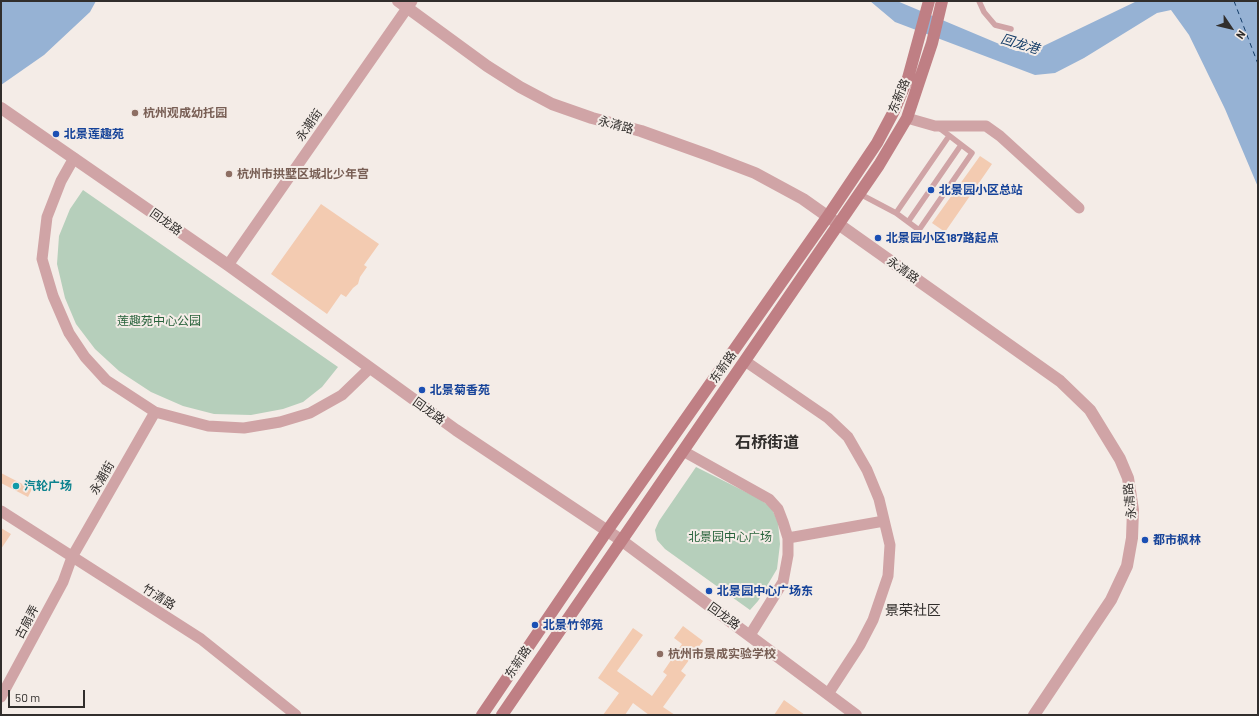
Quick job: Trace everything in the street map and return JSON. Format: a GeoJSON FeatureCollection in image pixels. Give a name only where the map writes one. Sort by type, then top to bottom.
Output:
{"type":"FeatureCollection","features":[{"type":"Feature","properties":{"kind":"main road","name":"东新路"},"geometry":{"type":"LineString","coordinates":[[482,715],[607,531],[828,216],[876,144],[894,111],[908,78],[928,5]]}},
{"type":"Feature","properties":{"kind":"main road","name":"东新路"},"geometry":{"type":"LineString","coordinates":[[502,715],[860,194],[907,118],[932,43],[941,6]]}},
{"type":"Feature","properties":{"kind":"street","name":"永清路"},"geometry":{"type":"LineString","coordinates":[[405,3],[487,66],[520,87],[552,104],[592,118],[649,134],[708,155],[755,173],[803,199],[1060,381],[1090,410],[1120,459],[1128,478],[1133,510],[1132,538],[1127,566],[1111,600],[1034,715]]}},
{"type":"Feature","properties":{"kind":"street","name":"永潮街"},"geometry":{"type":"LineString","coordinates":[[228,265],[405,3]]}},
{"type":"Feature","properties":{"kind":"street","name":"回龙路"},"geometry":{"type":"LineString","coordinates":[[1,108],[228,265],[456,430],[621,540],[856,715]]}},
{"type":"Feature","properties":{"kind":"street"},"geometry":{"type":"LineString","coordinates":[[907,118],[936,126],[986,126],[1000,136],[1079,208]]}},
{"type":"Feature","properties":{"kind":"street"},"geometry":{"type":"LineString","coordinates":[[74,158],[61,181],[47,218],[42,259],[53,296],[69,333],[85,357],[106,380],[155,412],[208,426],[244,428],[280,422],[310,413],[342,395],[370,368]]}},
{"type":"Feature","properties":{"kind":"street"},"geometry":{"type":"LineString","coordinates":[[745,361],[828,418],[848,437],[867,470],[879,499],[890,545],[888,576],[873,620],[860,645],[828,694]]}},
{"type":"Feature","properties":{"kind":"street","name":"永潮街"},"geometry":{"type":"LineString","coordinates":[[72,557],[155,412]]}},
{"type":"Feature","properties":{"kind":"street"},"geometry":{"type":"LineString","coordinates":[[682,451],[769,499],[778,509],[788,538],[788,555],[783,582],[750,635]]}},
{"type":"Feature","properties":{"kind":"street","name":"竹清路"},"geometry":{"type":"LineString","coordinates":[[1,511],[201,639],[296,715]]}},
{"type":"Feature","properties":{"kind":"street"},"geometry":{"type":"LineString","coordinates":[[788,538],[884,521]]}},
{"type":"Feature","properties":{"kind":"street","name":"古扇弄"},"geometry":{"type":"LineString","coordinates":[[1,697],[63,582],[72,557]]}},
{"type":"Feature","properties":{"kind":"lane"},"geometry":{"type":"LineString","coordinates":[[979,1],[984,12],[996,25],[1011,29]]}},
{"type":"Feature","properties":{"kind":"lane"},"geometry":{"type":"LineString","coordinates":[[860,194],[896,213],[919,230],[972,153],[936,126]]}},
{"type":"Feature","properties":{"kind":"lane"},"geometry":{"type":"LineString","coordinates":[[896,213],[949,136]]}},
{"type":"Feature","properties":{"kind":"lane"},"geometry":{"type":"LineString","coordinates":[[908,222],[961,145]]}},
{"type":"Feature","properties":{"kind":"green space","name":"莲趣苑中心公园"},"geometry":{"type":"Polygon","coordinates":[[[83,190],[338,367],[322,387],[303,402],[283,409],[251,415],[214,414],[183,406],[151,392],[119,371],[95,349],[76,324],[65,298],[57,264],[59,236],[70,209],[83,190]]]}},
{"type":"Feature","properties":{"kind":"green space","name":"北景园中心广场"},"geometry":{"type":"Polygon","coordinates":[[[696,467],[758,498],[771,507],[778,522],[780,544],[777,569],[758,601],[750,610],[665,549],[657,540],[655,530],[659,521],[696,467]]]}},
{"type":"Feature","properties":{"kind":"water"},"geometry":{"type":"Polygon","coordinates":[[[1,1],[96,1],[90,12],[44,55],[1,85],[1,1]]]}},
{"type":"Feature","properties":{"kind":"water"},"geometry":{"type":"Polygon","coordinates":[[[870,1],[897,1],[1016,51],[1033,51],[1137,1],[1258,1],[1258,187],[1225,109],[1189,35],[1171,10],[1157,13],[1084,58],[1055,73],[1035,75],[895,22],[870,1]]]}},
{"type":"Feature","properties":{"kind":"building"},"geometry":{"type":"Polygon","coordinates":[[[980,156],[992,164],[945,232],[932,223],[980,156]]]}},
{"type":"Feature","properties":{"kind":"building"},"geometry":{"type":"Polygon","coordinates":[[[321,204],[379,244],[364,265],[367,267],[360,277],[358,284],[346,297],[341,294],[327,314],[271,274],[321,204]]]}},
{"type":"Feature","properties":{"kind":"building","name":"汽轮广场"},"geometry":{"type":"Polygon","coordinates":[[[1,473],[32,489],[28,497],[1,483],[1,473]]]}},
{"type":"Feature","properties":{"kind":"building"},"geometry":{"type":"Polygon","coordinates":[[[1,528],[11,534],[1,549],[1,528]]]}},
{"type":"Feature","properties":{"kind":"building"},"geometry":{"type":"Polygon","coordinates":[[[683,626],[703,641],[681,671],[686,675],[663,707],[675,715],[649,715],[633,703],[625,715],[603,715],[619,693],[598,678],[633,628],[643,635],[617,671],[652,696],[667,675],[663,672],[682,644],[674,638],[683,626]]]}},
{"type":"Feature","properties":{"kind":"building"},"geometry":{"type":"Polygon","coordinates":[[[784,700],[805,715],[774,715],[784,700]]]}},
{"type":"Feature","properties":{"kind":"ferry route"},"geometry":{"type":"LineString","coordinates":[[1234,1],[1258,64]]}},
{"type":"Feature","properties":{"kind":"place","name":"杭州观成幼托园"},"geometry":{"type":"Point","coordinates":[135,113]}},
{"type":"Feature","properties":{"kind":"place","name":"北景莲趣苑"},"geometry":{"type":"Point","coordinates":[56,134]}},
{"type":"Feature","properties":{"kind":"place","name":"杭州市拱墅区城北少年宫"},"geometry":{"type":"Point","coordinates":[229,174]}},
{"type":"Feature","properties":{"kind":"place","name":"北景园小区总站"},"geometry":{"type":"Point","coordinates":[931,190]}},
{"type":"Feature","properties":{"kind":"place","name":"北景园小区187路起点"},"geometry":{"type":"Point","coordinates":[878,238]}},
{"type":"Feature","properties":{"kind":"place","name":"北景菊香苑"},"geometry":{"type":"Point","coordinates":[422,390]}},
{"type":"Feature","properties":{"kind":"place","name":"汽轮广场"},"geometry":{"type":"Point","coordinates":[16,486]}},
{"type":"Feature","properties":{"kind":"place","name":"都市枫林"},"geometry":{"type":"Point","coordinates":[1145,540]}},
{"type":"Feature","properties":{"kind":"place","name":"北景园中心广场东"},"geometry":{"type":"Point","coordinates":[709,591]}},
{"type":"Feature","properties":{"kind":"place","name":"北景竹邻苑"},"geometry":{"type":"Point","coordinates":[535,625]}},
{"type":"Feature","properties":{"kind":"place","name":"杭州市景成实验学校"},"geometry":{"type":"Point","coordinates":[660,654]}},
{"type":"Feature","properties":{"kind":"district","name":"石桥街道"},"geometry":{"type":"Point","coordinates":[767,443]}},
{"type":"Feature","properties":{"kind":"district","name":"景荣社区"},"geometry":{"type":"Point","coordinates":[913,610]}},
{"type":"Feature","properties":{"kind":"water label","name":"回龙港"},"geometry":{"type":"Point","coordinates":[1020,44]}}]}
